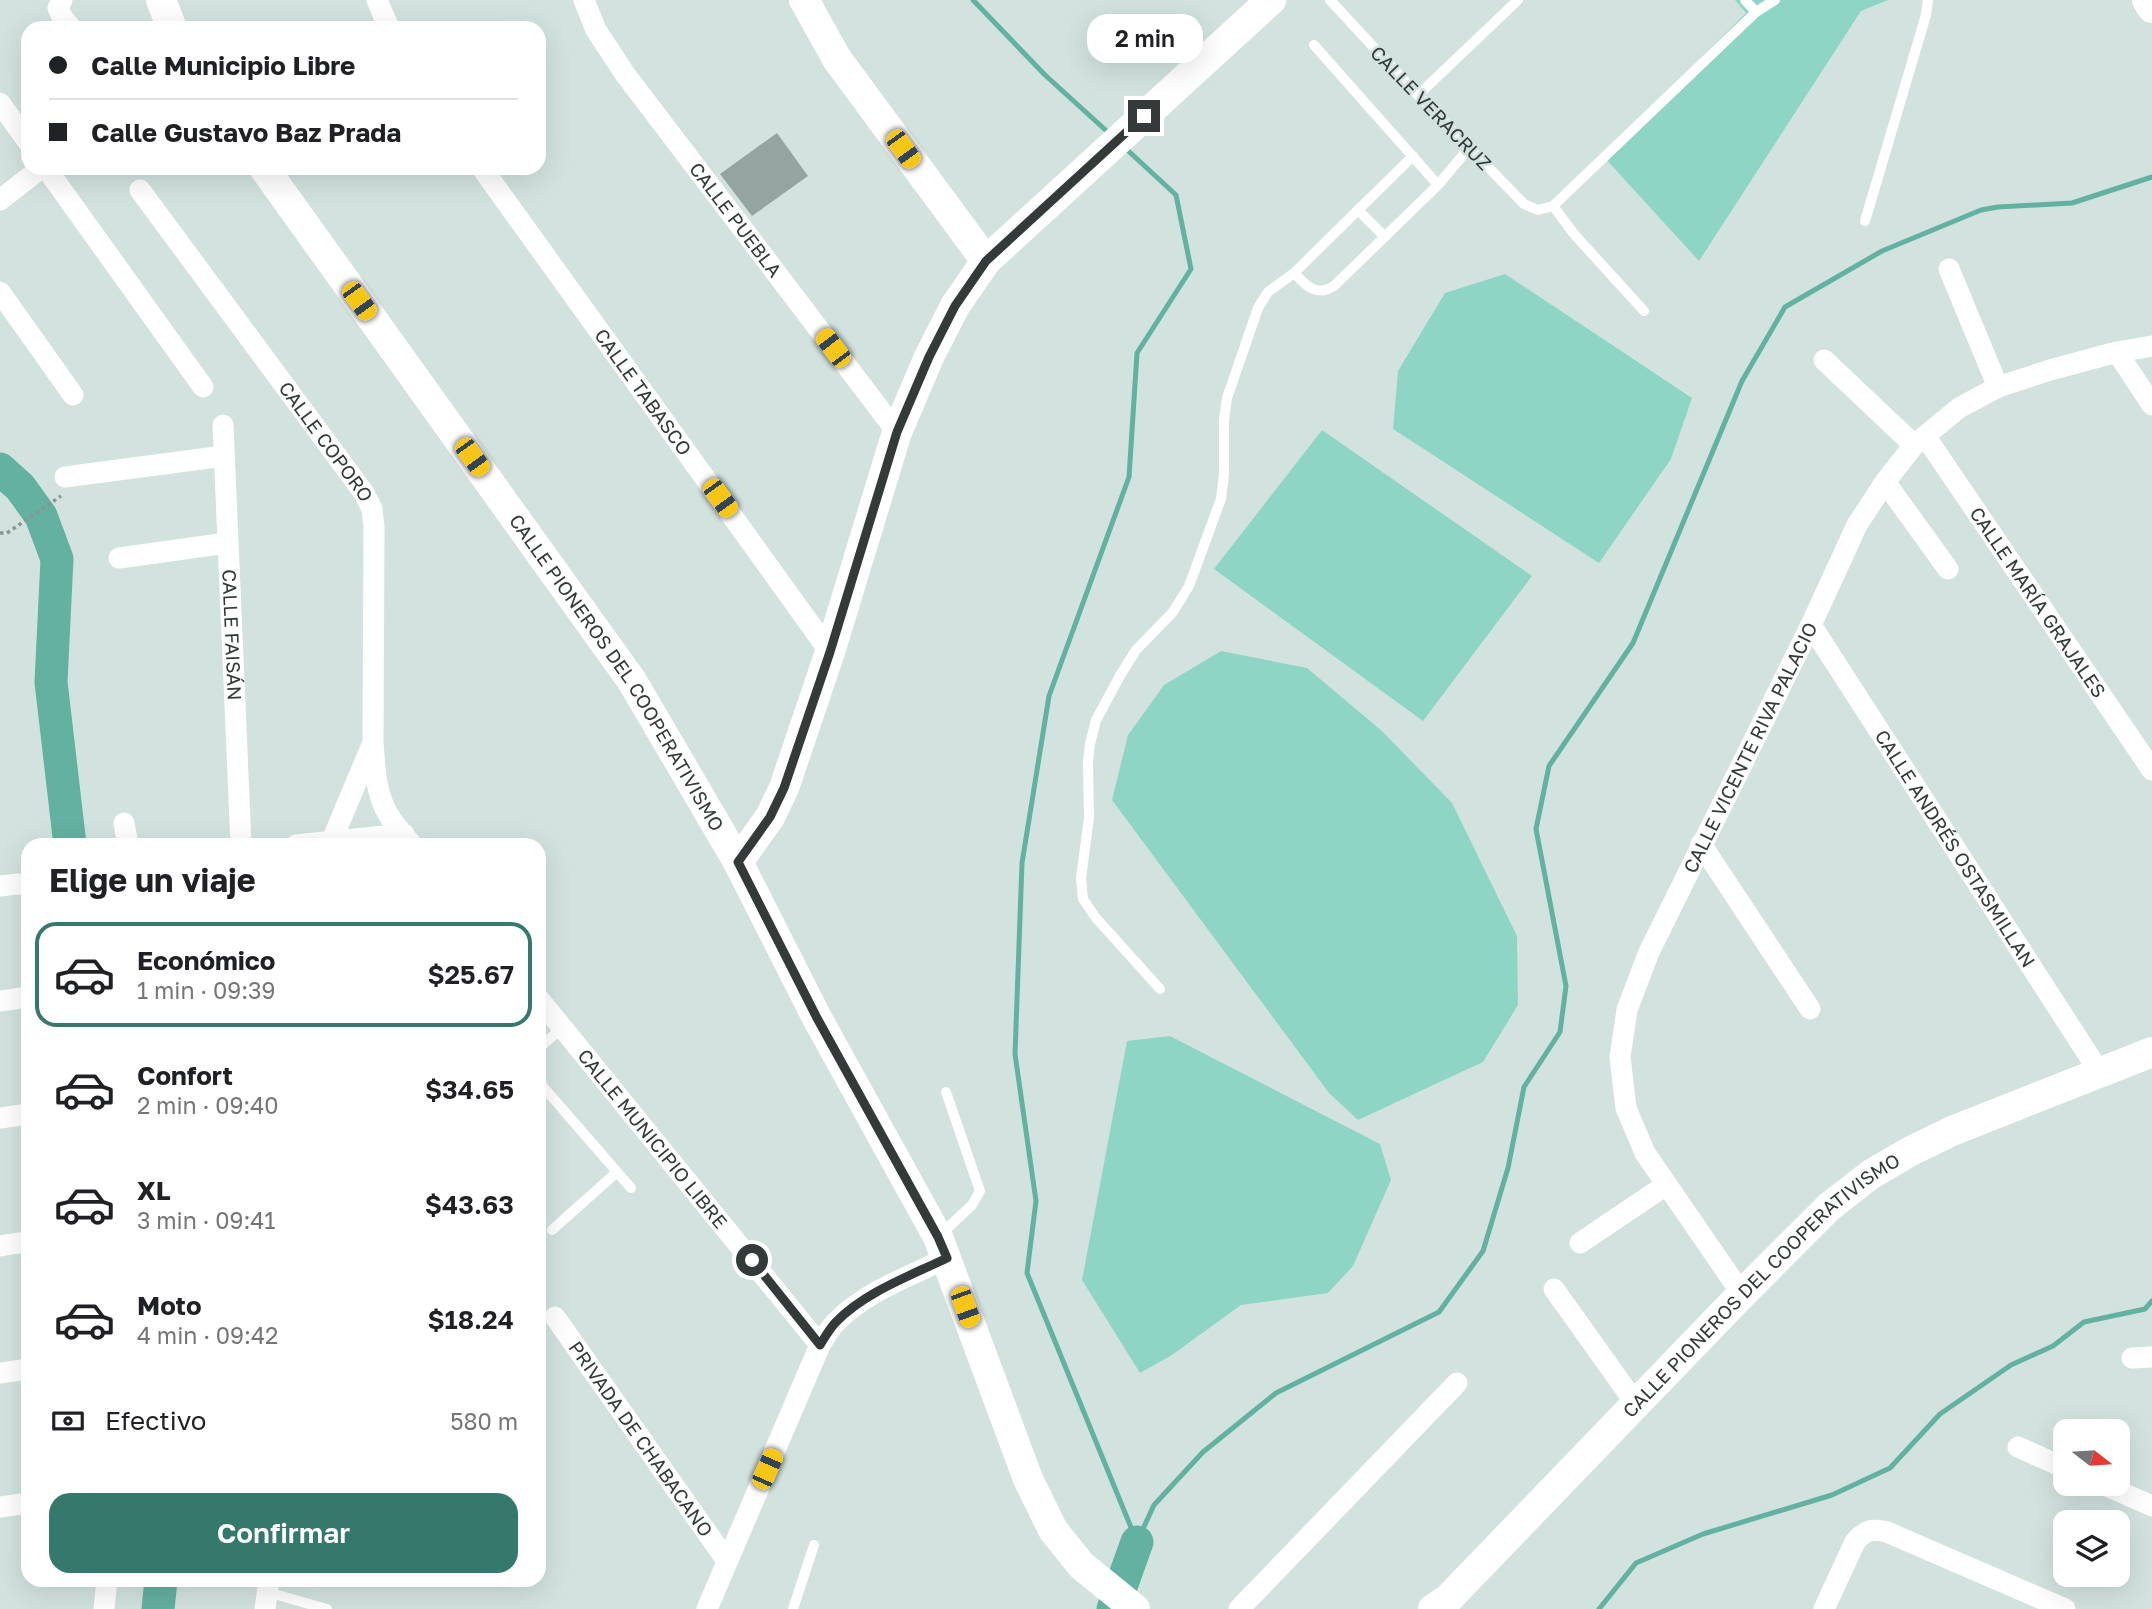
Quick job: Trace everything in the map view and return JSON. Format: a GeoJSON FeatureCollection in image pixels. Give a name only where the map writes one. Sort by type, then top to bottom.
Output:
{"type":"FeatureCollection","features":[{"type":"Feature","properties":{"kind":"street"},"geometry":{"type":"LineString","coordinates":[[62,0],[58,8],[65,21]]}},
{"type":"Feature","properties":{"kind":"street"},"geometry":{"type":"LineString","coordinates":[[161,0],[169,21]]}},
{"type":"Feature","properties":{"kind":"street"},"geometry":{"type":"LineString","coordinates":[[377,0],[386,21]]}},
{"type":"Feature","properties":{"kind":"street","name":"CALLE PUEBLA"},"geometry":{"type":"LineString","coordinates":[[584,0],[596,30],[625,74],[897,432]]}},
{"type":"Feature","properties":{"kind":"street"},"geometry":{"type":"LineString","coordinates":[[804,0],[837,59],[986,261]]}},
{"type":"Feature","properties":{"kind":"street"},"geometry":{"type":"LineString","coordinates":[[738,862],[770,817],[784,788],[830,652],[897,432],[929,357],[955,306],[986,261],[1271,0]]}},
{"type":"Feature","properties":{"kind":"street"},"geometry":{"type":"LineString","coordinates":[[2147,0],[2152,8]]}},
{"type":"Feature","properties":{"kind":"street"},"geometry":{"type":"LineString","coordinates":[[0,103],[21,132]]}},
{"type":"Feature","properties":{"kind":"street"},"geometry":{"type":"LineString","coordinates":[[0,200],[34,175]]}},
{"type":"Feature","properties":{"kind":"street"},"geometry":{"type":"LineString","coordinates":[[49,175],[203,387]]}},
{"type":"Feature","properties":{"kind":"street","name":"CALLE PIONEROS DEL COOPERATIVISMO"},"geometry":{"type":"LineString","coordinates":[[269,175],[632,681],[738,862],[817,1018],[942,1247],[1028,1479],[1053,1530],[1081,1565],[1135,1609]]}},
{"type":"Feature","properties":{"kind":"street","name":"CALLE TABASCO"},"geometry":{"type":"LineString","coordinates":[[487,175],[830,652]]}},
{"type":"Feature","properties":{"kind":"street","name":"CALLE COPORO"},"geometry":{"type":"LineString","coordinates":[[140,190],[364,493],[372,509],[373,742],[381,798],[388,815],[406,838]]}},
{"type":"Feature","properties":{"kind":"street"},"geometry":{"type":"LineString","coordinates":[[1949,269],[1998,387]]}},
{"type":"Feature","properties":{"kind":"street"},"geometry":{"type":"LineString","coordinates":[[0,292],[74,395]]}},
{"type":"Feature","properties":{"kind":"street","name":"CALLE VICENTE RIVA PALACIO"},"geometry":{"type":"LineString","coordinates":[[1742,1294],[1645,1153],[1626,1108],[1620,1057],[1627,1010],[1649,952],[1811,625],[1857,525],[1885,482],[1919,440],[1959,408],[1998,387],[2117,352],[2152,346]]}},
{"type":"Feature","properties":{"kind":"street"},"geometry":{"type":"LineString","coordinates":[[2117,352],[2152,405]]}},
{"type":"Feature","properties":{"kind":"street","name":"CALLE MARÍA GRAJALES"},"geometry":{"type":"LineString","coordinates":[[1824,360],[1919,440],[2152,770]]}},
{"type":"Feature","properties":{"kind":"street","name":"CALLE FAISÁN"},"geometry":{"type":"LineString","coordinates":[[223,425],[241,838]]}},
{"type":"Feature","properties":{"kind":"street"},"geometry":{"type":"LineString","coordinates":[[65,486],[224,456]]}},
{"type":"Feature","properties":{"kind":"street"},"geometry":{"type":"LineString","coordinates":[[1885,482],[1948,569]]}},
{"type":"Feature","properties":{"kind":"street"},"geometry":{"type":"LineString","coordinates":[[119,558],[227,543]]}},
{"type":"Feature","properties":{"kind":"street","name":"CALLE ANDRÉS OSTASMILLAN"},"geometry":{"type":"LineString","coordinates":[[1811,625],[2100,1073]]}},
{"type":"Feature","properties":{"kind":"street","name":"CALLE COPORO"},"geometry":{"type":"LineString","coordinates":[[333,838],[373,742]]}},
{"type":"Feature","properties":{"kind":"street"},"geometry":{"type":"LineString","coordinates":[[124,823],[127,838]]}},
{"type":"Feature","properties":{"kind":"street"},"geometry":{"type":"LineString","coordinates":[[1701,844],[1810,1009]]}},
{"type":"Feature","properties":{"kind":"street"},"geometry":{"type":"LineString","coordinates":[[0,886],[21,884]]}},
{"type":"Feature","properties":{"kind":"street"},"geometry":{"type":"LineString","coordinates":[[0,1002],[21,998]]}},
{"type":"Feature","properties":{"kind":"street","name":"CALLE MUNICIPIO LIBRE"},"geometry":{"type":"LineString","coordinates":[[546,1008],[820,1345]]}},
{"type":"Feature","properties":{"kind":"street","name":"CALLE PIONEROS DEL COOPERATIVISMO"},"geometry":{"type":"LineString","coordinates":[[1433,1609],[1448,1599],[1829,1207],[1870,1175],[1899,1157],[1952,1131],[2152,1052]]}},
{"type":"Feature","properties":{"kind":"street"},"geometry":{"type":"LineString","coordinates":[[0,1118],[21,1115]]}},
{"type":"Feature","properties":{"kind":"street"},"geometry":{"type":"LineString","coordinates":[[1580,1243],[1667,1185]]}},
{"type":"Feature","properties":{"kind":"street"},"geometry":{"type":"LineString","coordinates":[[0,1246],[21,1243]]}},
{"type":"Feature","properties":{"kind":"street"},"geometry":{"type":"LineString","coordinates":[[707,1609],[820,1345],[835,1323],[854,1307],[942,1247]]}},
{"type":"Feature","properties":{"kind":"street"},"geometry":{"type":"LineString","coordinates":[[1554,1289],[1636,1404]]}},
{"type":"Feature","properties":{"kind":"street","name":"PRIVADA DE CHABACANO"},"geometry":{"type":"LineString","coordinates":[[555,1317],[727,1561]]}},
{"type":"Feature","properties":{"kind":"street"},"geometry":{"type":"LineString","coordinates":[[0,1373],[21,1370]]}},
{"type":"Feature","properties":{"kind":"street"},"geometry":{"type":"LineString","coordinates":[[1239,1609],[1457,1383]]}},
{"type":"Feature","properties":{"kind":"street"},"geometry":{"type":"LineString","coordinates":[[2018,1447],[2053,1463]]}},
{"type":"Feature","properties":{"kind":"street"},"geometry":{"type":"LineString","coordinates":[[2128,1496],[2152,1507]]}},
{"type":"Feature","properties":{"kind":"street"},"geometry":{"type":"LineString","coordinates":[[0,1507],[21,1504]]}},
{"type":"Feature","properties":{"kind":"street"},"geometry":{"type":"LineString","coordinates":[[1824,1609],[1855,1542],[1862,1533],[1873,1528],[2064,1609]]}},
{"type":"Feature","properties":{"kind":"street"},"geometry":{"type":"LineString","coordinates":[[104,1609],[106,1587]]}},
{"type":"Feature","properties":{"kind":"lane","name":"CALLE VERACRUZ"},"geometry":{"type":"LineString","coordinates":[[1330,0],[1524,204],[1538,210],[1553,206]]}},
{"type":"Feature","properties":{"kind":"lane"},"geometry":{"type":"LineString","coordinates":[[1418,95],[1518,0]]}},
{"type":"Feature","properties":{"kind":"lane"},"geometry":{"type":"LineString","coordinates":[[1745,0],[1756,12]]}},
{"type":"Feature","properties":{"kind":"lane"},"geometry":{"type":"LineString","coordinates":[[1644,311],[1574,234],[1553,206],[1756,12],[1775,0]]}},
{"type":"Feature","properties":{"kind":"lane"},"geometry":{"type":"LineString","coordinates":[[1866,221],[1926,15],[1927,0]]}},
{"type":"Feature","properties":{"kind":"lane"},"geometry":{"type":"LineString","coordinates":[[1314,45],[1438,185]]}},
{"type":"Feature","properties":{"kind":"lane"},"geometry":{"type":"LineString","coordinates":[[1294,273],[1315,291],[1325,291],[1334,286],[1438,185],[1469,148]]}},
{"type":"Feature","properties":{"kind":"lane"},"geometry":{"type":"LineString","coordinates":[[1160,989],[1096,918],[1083,899],[1081,878],[1089,818],[1088,761],[1096,720],[1136,650],[1173,612],[1189,586],[1221,499],[1227,398],[1258,308],[1268,292],[1294,273],[1413,156]]}},
{"type":"Feature","properties":{"kind":"lane"},"geometry":{"type":"LineString","coordinates":[[1358,210],[1385,237]]}},
{"type":"Feature","properties":{"kind":"lane"},"geometry":{"type":"LineString","coordinates":[[546,1042],[562,1028]]}},
{"type":"Feature","properties":{"kind":"lane"},"geometry":{"type":"LineString","coordinates":[[546,1091],[631,1188]]}},
{"type":"Feature","properties":{"kind":"lane"},"geometry":{"type":"LineString","coordinates":[[942,1247],[978,1199],[980,1191],[946,1092]]}},
{"type":"Feature","properties":{"kind":"lane"},"geometry":{"type":"LineString","coordinates":[[552,1230],[617,1172]]}},
{"type":"Feature","properties":{"kind":"lane"},"geometry":{"type":"LineString","coordinates":[[793,1609],[814,1545]]}},
{"type":"Feature","properties":{"kind":"lane"},"geometry":{"type":"LineString","coordinates":[[267,1594],[327,1609]]}},
{"type":"Feature","properties":{"kind":"path"},"geometry":{"type":"LineString","coordinates":[[0,533],[7,533],[23,523],[65,486]]}},
{"type":"Feature","properties":{"kind":"green space"},"geometry":{"type":"Polygon","coordinates":[[[1735,0],[1888,0],[1861,11],[1699,261],[1603,156],[1746,13],[1735,0]]]}},
{"type":"Feature","properties":{"kind":"green space"},"geometry":{"type":"Polygon","coordinates":[[[1505,274],[1692,398],[1671,459],[1599,563],[1393,429],[1398,371],[1445,293],[1505,274]]]}},
{"type":"Feature","properties":{"kind":"green space"},"geometry":{"type":"Polygon","coordinates":[[[1322,430],[1532,576],[1423,721],[1214,569],[1322,430]]]}},
{"type":"Feature","properties":{"kind":"green space"},"geometry":{"type":"Polygon","coordinates":[[[1221,651],[1307,668],[1382,731],[1452,803],[1517,936],[1518,1005],[1483,1062],[1358,1120],[1329,1093],[1112,800],[1128,735],[1164,685],[1221,651]]]}},
{"type":"Feature","properties":{"kind":"green space"},"geometry":{"type":"Polygon","coordinates":[[[1170,1036],[1380,1144],[1391,1180],[1353,1266],[1328,1293],[1241,1305],[1172,1355],[1140,1373],[1082,1280],[1127,1041],[1170,1036]]]}},
{"type":"Feature","properties":{"kind":"building"},"geometry":{"type":"Polygon","coordinates":[[[777,133],[808,176],[752,216],[720,174],[777,133]]]}},
{"type":"Feature","properties":{"kind":"waterway"},"geometry":{"type":"LineString","coordinates":[[973,0],[1045,75],[1111,135]]}},
{"type":"Feature","properties":{"kind":"waterway"},"geometry":{"type":"LineString","coordinates":[[1123,146],[1176,195],[1191,269],[1137,353],[1129,477],[1049,696],[1022,863],[1015,1054],[1036,1201],[1027,1273],[1137,1542]]}},
{"type":"Feature","properties":{"kind":"waterway"},"geometry":{"type":"LineString","coordinates":[[1137,1542],[1154,1505],[1203,1452],[1276,1393],[1439,1312],[1483,1251],[1508,1168],[1524,1087],[1560,1032],[1566,986],[1536,829],[1549,766],[1633,643],[1742,381],[1785,307],[1882,251],[1981,210],[2072,203],[2152,177]]}},
{"type":"Feature","properties":{"kind":"waterway"},"geometry":{"type":"LineString","coordinates":[[0,469],[20,487],[41,516],[57,559],[51,682],[69,838]]}},
{"type":"Feature","properties":{"kind":"waterway"},"geometry":{"type":"LineString","coordinates":[[1599,1609],[1636,1563],[1703,1534],[1832,1495],[1890,1468],[1940,1414],[2011,1365],[2053,1346],[2084,1322],[2145,1309],[2152,1301]]}},
{"type":"Feature","properties":{"kind":"waterway"},"geometry":{"type":"LineString","coordinates":[[1113,1609],[1137,1542]]}},
{"type":"Feature","properties":{"kind":"waterway"},"geometry":{"type":"LineString","coordinates":[[158,1609],[160,1587]]}},
{"type":"Feature","properties":{"kind":"route"},"geometry":{"type":"LineString","coordinates":[[752,1260],[820,1345],[835,1323],[854,1307],[873,1294],[947,1258],[817,1018],[738,862],[770,817],[784,788],[830,652],[897,432],[929,357],[955,306],[986,261],[1144,116]]}}]}
